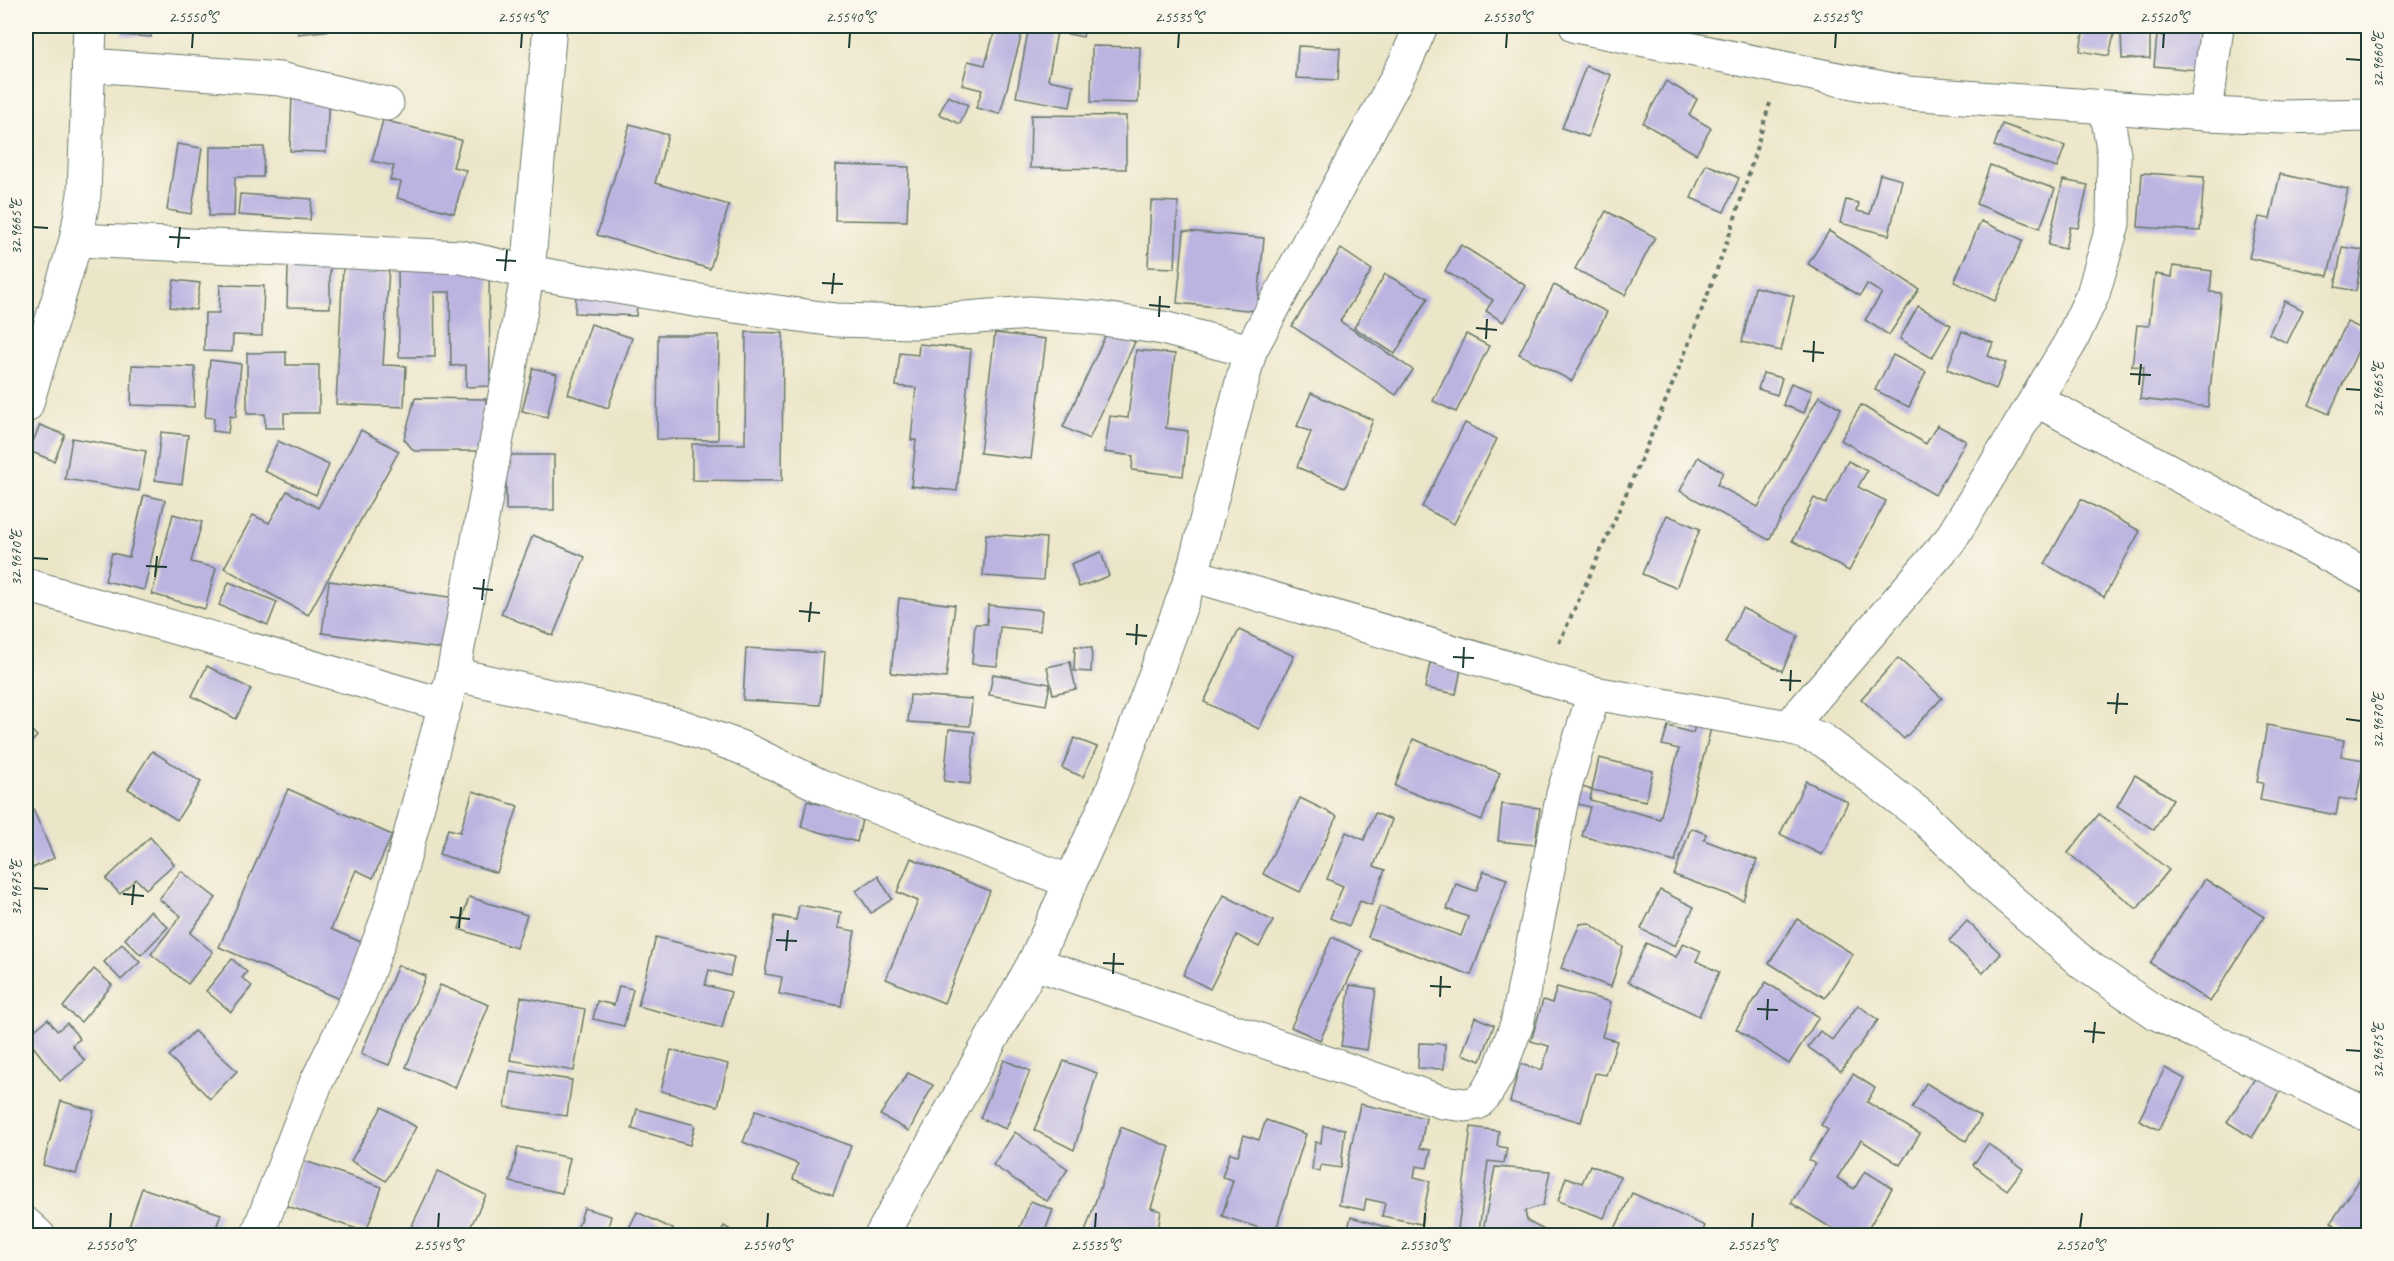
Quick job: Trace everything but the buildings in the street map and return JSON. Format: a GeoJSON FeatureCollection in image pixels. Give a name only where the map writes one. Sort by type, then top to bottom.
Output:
{"type":"FeatureCollection","features":[{"type":"Feature","properties":{"kind":"street"},"geometry":{"type":"LineString","coordinates":[[26,406],[76,240],[84,195],[90,26]]}},
{"type":"Feature","properties":{"kind":"street"},"geometry":{"type":"LineString","coordinates":[[257,1236],[316,1083],[360,993],[389,914],[453,674],[528,272],[550,26]]}},
{"type":"Feature","properties":{"kind":"street"},"geometry":{"type":"LineString","coordinates":[[881,1236],[1034,963],[1113,789],[1192,575],[1250,351],[1406,61],[1421,26]]}},
{"type":"Feature","properties":{"kind":"street"},"geometry":{"type":"LineString","coordinates":[[1576,26],[1907,93],[2206,114],[2283,117],[2368,115]]}},
{"type":"Feature","properties":{"kind":"street"},"geometry":{"type":"LineString","coordinates":[[2206,114],[2217,26]]}},
{"type":"Feature","properties":{"kind":"street"},"geometry":{"type":"LineString","coordinates":[[89,65],[280,79],[387,104]]}},
{"type":"Feature","properties":{"kind":"street"},"geometry":{"type":"LineString","coordinates":[[1789,727],[1950,540],[2070,343],[2093,294],[2113,224],[2114,154],[2106,108]]}},
{"type":"Feature","properties":{"kind":"street"},"geometry":{"type":"LineString","coordinates":[[76,240],[461,257],[528,272],[706,302],[835,320],[915,322],[1029,313],[1097,318],[1163,328],[1250,351]]}},
{"type":"Feature","properties":{"kind":"street"},"geometry":{"type":"LineString","coordinates":[[2036,400],[2368,576]]}},
{"type":"Feature","properties":{"kind":"street"},"geometry":{"type":"LineString","coordinates":[[1192,575],[1544,676],[1594,693],[1789,727],[1823,740],[1923,817],[1993,885],[2084,964],[2158,1014],[2368,1115]]}},
{"type":"Feature","properties":{"kind":"street"},"geometry":{"type":"LineString","coordinates":[[26,585],[445,705]]}},
{"type":"Feature","properties":{"kind":"street"},"geometry":{"type":"LineString","coordinates":[[453,674],[678,725],[740,747],[821,786],[1071,882]]}},
{"type":"Feature","properties":{"kind":"street"},"geometry":{"type":"LineString","coordinates":[[1034,963],[1431,1098],[1465,1105],[1477,1103],[1485,1095],[1499,1072],[1517,1024],[1563,794],[1594,693]]}},
{"type":"Feature","properties":{"kind":"street"},"geometry":{"type":"LineString","coordinates":[[26,1224],[39,1236]]}},
{"type":"Feature","properties":{"kind":"path"},"geometry":{"type":"LineString","coordinates":[[1544,676],[1604,545],[1672,383],[1725,247],[1781,68]]}}]}
